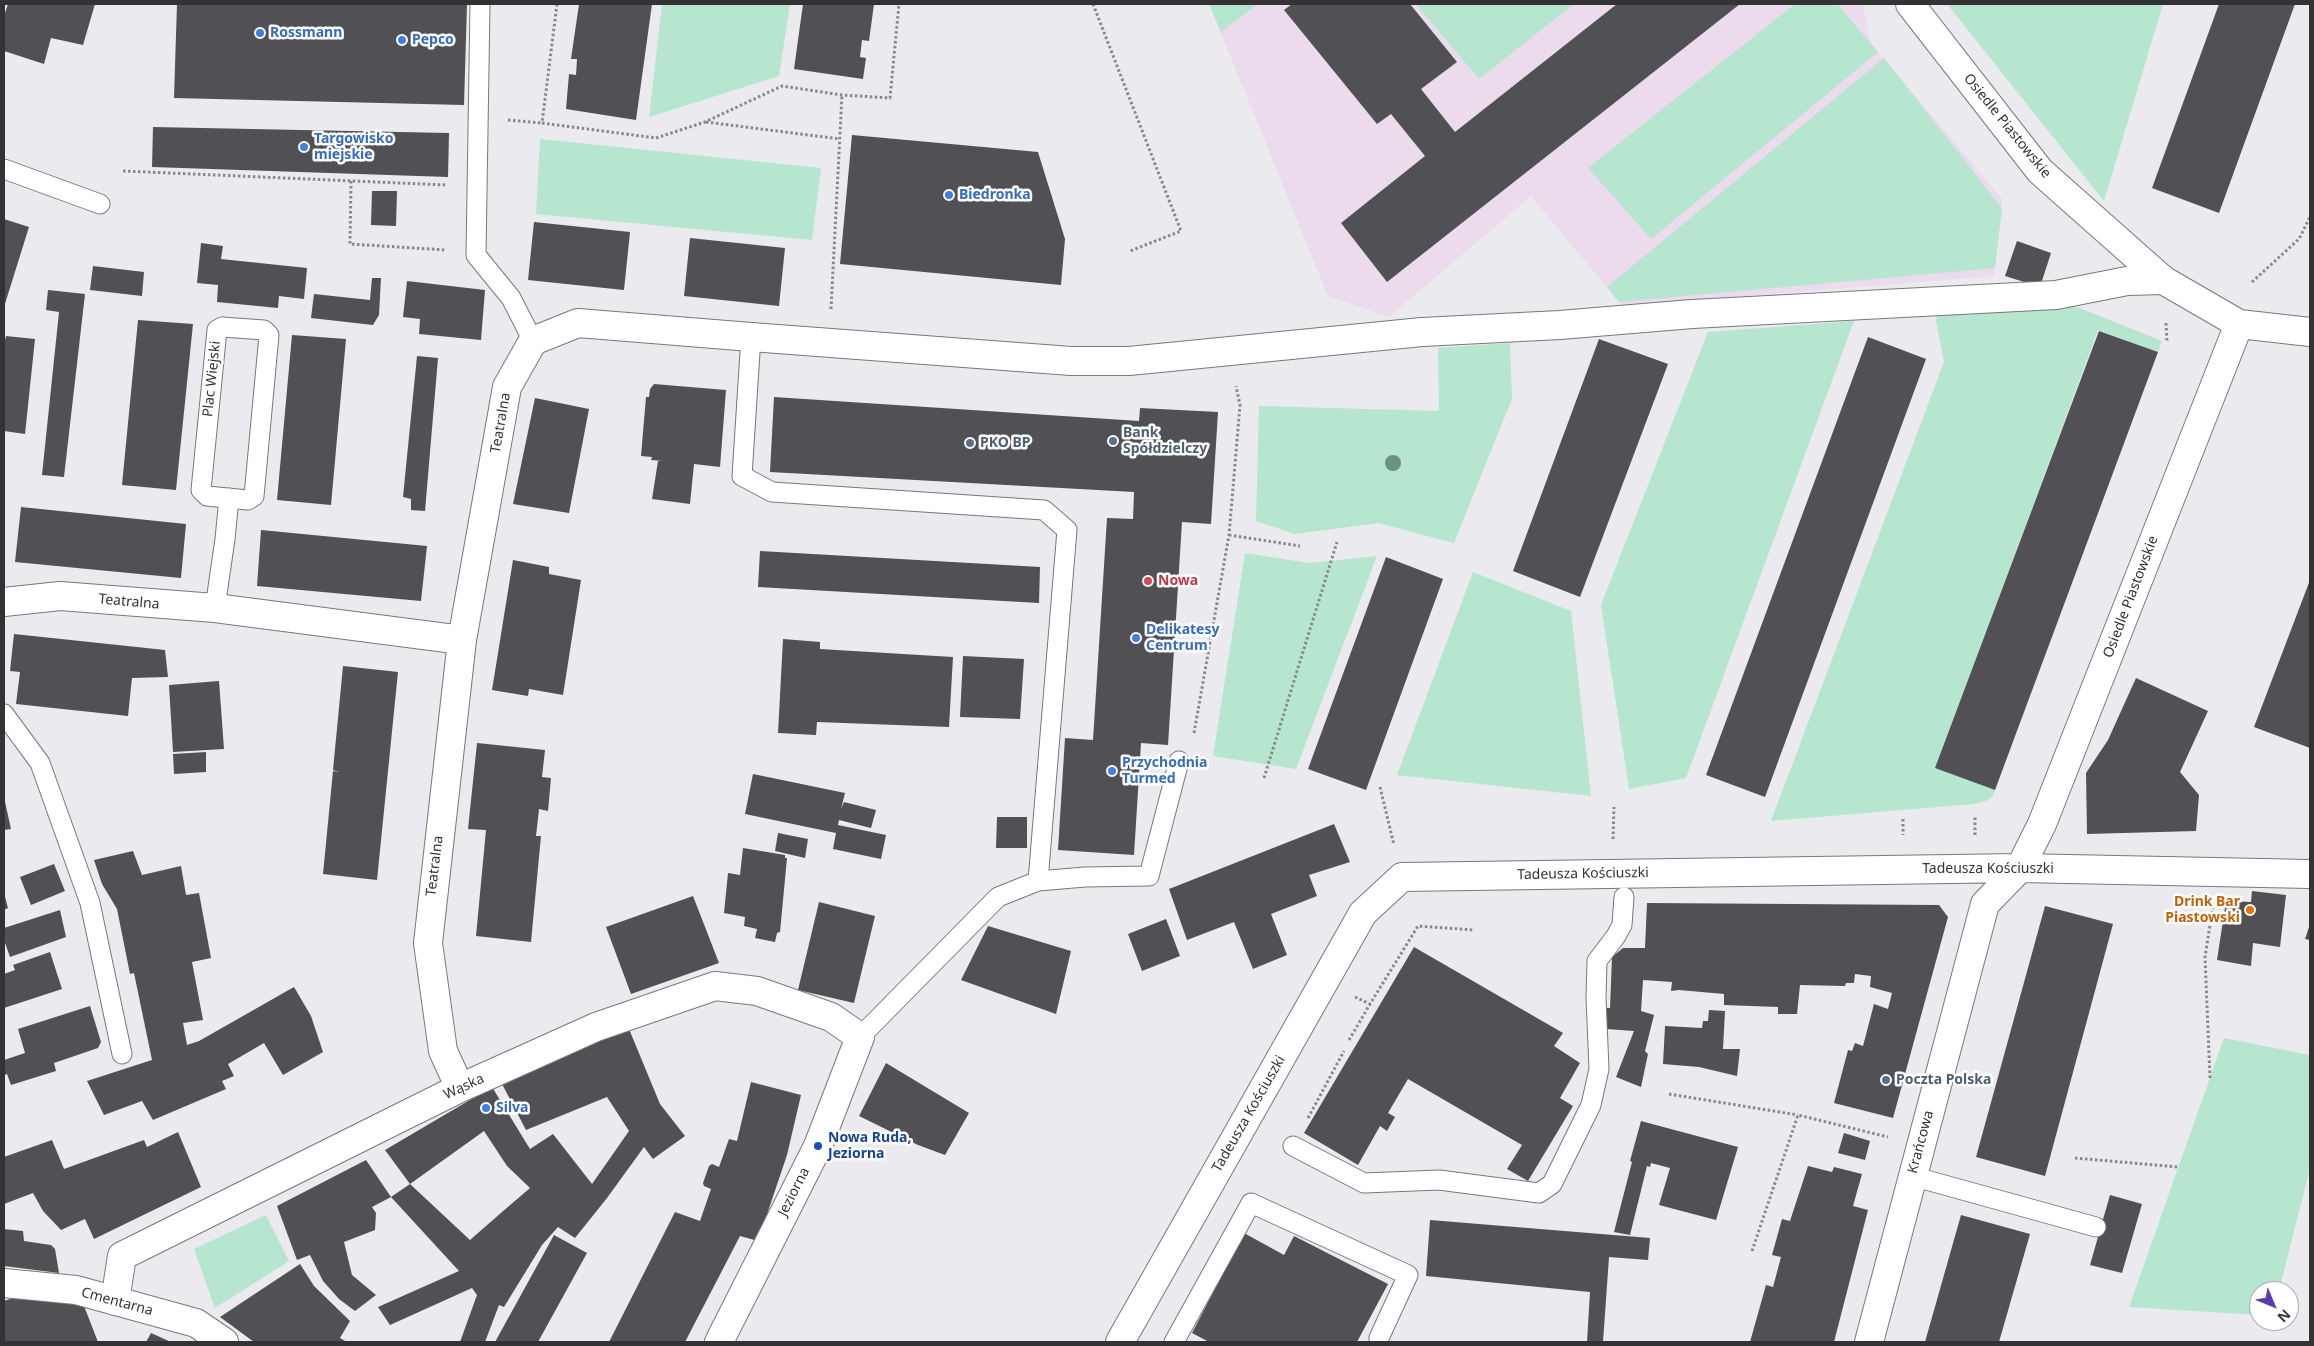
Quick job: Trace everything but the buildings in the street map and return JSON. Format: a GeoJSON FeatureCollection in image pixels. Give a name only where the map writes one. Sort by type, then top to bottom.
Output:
{"type":"FeatureCollection","features":[{"type":"Feature","properties":{"kind":"street","name":"Osiedle Piastowskie"},"geometry":{"type":"LineString","coordinates":[[1910,4],[2040,171],[2162,280],[2239,324],[2310,332]]}},
{"type":"Feature","properties":{"kind":"street"},"geometry":{"type":"LineString","coordinates":[[534,341],[578,323],[1071,361],[1129,361],[1422,332],[1560,325],[1692,314],[2056,295],[2127,281],[2162,280]]}},
{"type":"Feature","properties":{"kind":"street","name":"Osiedle Piastowskie"},"geometry":{"type":"LineString","coordinates":[[2020,868],[2042,824],[2239,324]]}},
{"type":"Feature","properties":{"kind":"street","name":"Teatralna"},"geometry":{"type":"LineString","coordinates":[[460,1088],[443,1051],[428,943],[462,640],[507,387],[534,341]]}},
{"type":"Feature","properties":{"kind":"street","name":"Teatralna"},"geometry":{"type":"LineString","coordinates":[[4,602],[60,596],[215,608],[462,640]]}},
{"type":"Feature","properties":{"kind":"street","name":"Tadeusza Kościuszki"},"geometry":{"type":"LineString","coordinates":[[1120,1342],[1363,913],[1402,877],[2020,868],[2310,874]]}},
{"type":"Feature","properties":{"kind":"street","name":"Krańcowa"},"geometry":{"type":"LineString","coordinates":[[1869,1342],[1985,904],[2020,868]]}},
{"type":"Feature","properties":{"kind":"street","name":"Wąska"},"geometry":{"type":"LineString","coordinates":[[115,1301],[122,1256],[460,1088],[596,1027],[714,986],[757,991],[831,1017],[860,1037]]}},
{"type":"Feature","properties":{"kind":"street","name":"Jeziorna"},"geometry":{"type":"LineString","coordinates":[[718,1342],[818,1146],[860,1037]]}},
{"type":"Feature","properties":{"kind":"street","name":"Cmentarna"},"geometry":{"type":"LineString","coordinates":[[4,1283],[76,1290],[196,1323],[224,1342]]}},
{"type":"Feature","properties":{"kind":"lane"},"geometry":{"type":"LineString","coordinates":[[480,4],[476,255],[510,298],[534,341]]}},
{"type":"Feature","properties":{"kind":"lane"},"geometry":{"type":"LineString","coordinates":[[4,169],[100,204]]}},
{"type":"Feature","properties":{"kind":"lane","name":"Plac Wiejski"},"geometry":{"type":"LineString","coordinates":[[222,327],[264,330],[269,336],[254,496],[248,500],[229,498],[207,496],[202,490],[217,330],[222,327]]}},
{"type":"Feature","properties":{"kind":"lane"},"geometry":{"type":"LineString","coordinates":[[750,337],[742,476],[772,492],[1044,510],[1067,530],[1038,881]]}},
{"type":"Feature","properties":{"kind":"lane"},"geometry":{"type":"LineString","coordinates":[[215,608],[229,498]]}},
{"type":"Feature","properties":{"kind":"lane"},"geometry":{"type":"LineString","coordinates":[[4,714],[40,763],[90,903],[122,1054]]}},
{"type":"Feature","properties":{"kind":"lane"},"geometry":{"type":"LineString","coordinates":[[860,1037],[998,896],[1038,881],[1085,877],[1149,876],[1179,761]]}},
{"type":"Feature","properties":{"kind":"lane"},"geometry":{"type":"LineString","coordinates":[[1293,1146],[1364,1183],[1439,1180],[1539,1193],[1552,1184],[1590,1105],[1599,1069],[1596,998],[1597,961],[1622,925],[1624,896]]}},
{"type":"Feature","properties":{"kind":"lane"},"geometry":{"type":"LineString","coordinates":[[1912,1176],[2096,1227]]}},
{"type":"Feature","properties":{"kind":"lane"},"geometry":{"type":"LineString","coordinates":[[1174,1342],[1251,1204],[1408,1275],[1379,1338]]}},
{"type":"Feature","properties":{"kind":"path"},"geometry":{"type":"LineString","coordinates":[[557,4],[542,123],[656,138],[705,122],[782,86],[842,95],[890,98],[899,4]]}},
{"type":"Feature","properties":{"kind":"path"},"geometry":{"type":"LineString","coordinates":[[1093,4],[1182,231],[1130,251]]}},
{"type":"Feature","properties":{"kind":"path"},"geometry":{"type":"LineString","coordinates":[[831,316],[842,95]]}},
{"type":"Feature","properties":{"kind":"path"},"geometry":{"type":"LineString","coordinates":[[705,122],[840,139]]}},
{"type":"Feature","properties":{"kind":"path"},"geometry":{"type":"LineString","coordinates":[[123,171],[454,185]]}},
{"type":"Feature","properties":{"kind":"path"},"geometry":{"type":"LineString","coordinates":[[351,181],[350,244],[453,250]]}},
{"type":"Feature","properties":{"kind":"path"},"geometry":{"type":"LineString","coordinates":[[2252,282],[2299,239],[2310,217]]}},
{"type":"Feature","properties":{"kind":"path"},"geometry":{"type":"LineString","coordinates":[[1195,723],[1230,536],[1240,405]]}},
{"type":"Feature","properties":{"kind":"path"},"geometry":{"type":"LineString","coordinates":[[1230,536],[1300,546]]}},
{"type":"Feature","properties":{"kind":"path"},"geometry":{"type":"LineString","coordinates":[[1264,778],[1337,542]]}},
{"type":"Feature","properties":{"kind":"path"},"geometry":{"type":"LineString","coordinates":[[1380,787],[1402,877]]}},
{"type":"Feature","properties":{"kind":"path"},"geometry":{"type":"LineString","coordinates":[[1975,840],[1976,815]]}},
{"type":"Feature","properties":{"kind":"path"},"geometry":{"type":"LineString","coordinates":[[1903,819],[1904,841]]}},
{"type":"Feature","properties":{"kind":"path"},"geometry":{"type":"LineString","coordinates":[[2210,1078],[2204,957],[2214,904]]}},
{"type":"Feature","properties":{"kind":"path"},"geometry":{"type":"LineString","coordinates":[[1349,1040],[1418,926],[1474,930]]}},
{"type":"Feature","properties":{"kind":"path"},"geometry":{"type":"LineString","coordinates":[[1350,995],[1370,1004]]}},
{"type":"Feature","properties":{"kind":"path"},"geometry":{"type":"LineString","coordinates":[[1293,1146],[1344,1051]]}},
{"type":"Feature","properties":{"kind":"path"},"geometry":{"type":"LineString","coordinates":[[1669,1094],[1798,1115],[1920,1145]]}},
{"type":"Feature","properties":{"kind":"path"},"geometry":{"type":"LineString","coordinates":[[1752,1251],[1798,1115]]}},
{"type":"Feature","properties":{"kind":"path"},"geometry":{"type":"LineString","coordinates":[[2075,1158],[2178,1167]]}},
{"type":"Feature","properties":{"kind":"shaded area"},"geometry":{"type":"Polygon","coordinates":[[[1209,4],[1862,4],[1871,43],[2002,199],[1994,276],[1622,306],[1531,196],[1389,317],[1328,296],[1209,4]]]}},
{"type":"Feature","properties":{"kind":"green space"},"geometry":{"type":"Polygon","coordinates":[[[662,4],[790,4],[779,76],[649,117],[662,4]]]}},
{"type":"Feature","properties":{"kind":"green space"},"geometry":{"type":"Polygon","coordinates":[[[1209,4],[1258,4],[1221,32],[1209,4]]]}},
{"type":"Feature","properties":{"kind":"green space"},"geometry":{"type":"Polygon","coordinates":[[[1416,4],[1574,4],[1479,79],[1416,4]]]}},
{"type":"Feature","properties":{"kind":"green space"},"geometry":{"type":"Polygon","coordinates":[[[1795,4],[1837,4],[1878,52],[1651,239],[1588,168],[1795,4]]]}},
{"type":"Feature","properties":{"kind":"green space"},"geometry":{"type":"Polygon","coordinates":[[[1947,4],[2163,4],[2104,201],[1947,4]]]}},
{"type":"Feature","properties":{"kind":"green space"},"geometry":{"type":"Polygon","coordinates":[[[1884,58],[2002,208],[1995,268],[1619,302],[1607,287],[1884,58]]]}},
{"type":"Feature","properties":{"kind":"green space"},"geometry":{"type":"Polygon","coordinates":[[[540,139],[821,168],[812,240],[536,214],[540,139]]]}},
{"type":"Feature","properties":{"kind":"green space"},"geometry":{"type":"Polygon","coordinates":[[[2062,301],[2162,341],[2158,352],[2098,330],[1936,768],[1995,790],[1992,797],[1986,801],[1973,804],[1771,821],[1944,362],[1936,321],[1939,309],[2062,301]]]}},
{"type":"Feature","properties":{"kind":"green space"},"geometry":{"type":"Polygon","coordinates":[[[1854,321],[1686,778],[1629,789],[1601,605],[1708,332],[1854,321]]]}},
{"type":"Feature","properties":{"kind":"green space"},"geometry":{"type":"Polygon","coordinates":[[[1510,343],[1512,399],[1454,543],[1378,523],[1295,534],[1256,521],[1259,406],[1439,411],[1438,348],[1510,343]]]}},
{"type":"Feature","properties":{"kind":"green space"},"geometry":{"type":"Polygon","coordinates":[[[1245,553],[1309,563],[1377,556],[1296,769],[1213,756],[1245,553]]]}},
{"type":"Feature","properties":{"kind":"green space"},"geometry":{"type":"Polygon","coordinates":[[[1473,572],[1571,611],[1591,796],[1397,775],[1473,572]]]}},
{"type":"Feature","properties":{"kind":"green space"},"geometry":{"type":"Polygon","coordinates":[[[2224,1038],[2310,1055],[2310,1168],[2282,1281],[2249,1281],[2249,1314],[2129,1307],[2224,1038]]]}},
{"type":"Feature","properties":{"kind":"green space"},"geometry":{"type":"Polygon","coordinates":[[[266,1215],[289,1261],[215,1308],[194,1249],[266,1215]]]}},
{"type":"Feature","properties":{"kind":"place","name":"Rossmann"},"geometry":{"type":"Point","coordinates":[260,33]}},
{"type":"Feature","properties":{"kind":"place","name":"Pepco"},"geometry":{"type":"Point","coordinates":[402,40]}},
{"type":"Feature","properties":{"kind":"place","name":"Targowisko miejskie"},"geometry":{"type":"Point","coordinates":[304,147]}},
{"type":"Feature","properties":{"kind":"place","name":"Biedronka"},"geometry":{"type":"Point","coordinates":[949,195]}},
{"type":"Feature","properties":{"kind":"place","name":"Bank Spółdzielczy"},"geometry":{"type":"Point","coordinates":[1113,441]}},
{"type":"Feature","properties":{"kind":"place","name":"PKO BP"},"geometry":{"type":"Point","coordinates":[970,443]}},
{"type":"Feature","properties":{"kind":"place","name":"Nowa"},"geometry":{"type":"Point","coordinates":[1148,581]}},
{"type":"Feature","properties":{"kind":"place","name":"Delikatesy Centrum"},"geometry":{"type":"Point","coordinates":[1136,638]}},
{"type":"Feature","properties":{"kind":"place","name":"Przychodnia Turmed"},"geometry":{"type":"Point","coordinates":[1112,771]}},
{"type":"Feature","properties":{"kind":"place","name":"Drink Bar Piastowski"},"geometry":{"type":"Point","coordinates":[2250,910]}},
{"type":"Feature","properties":{"kind":"place","name":"Poczta Polska"},"geometry":{"type":"Point","coordinates":[1886,1080]}},
{"type":"Feature","properties":{"kind":"place","name":"Silva"},"geometry":{"type":"Point","coordinates":[486,1108]}},
{"type":"Feature","properties":{"kind":"place","name":"Nowa Ruda, Jeziorna"},"geometry":{"type":"Point","coordinates":[818,1146]}}]}
